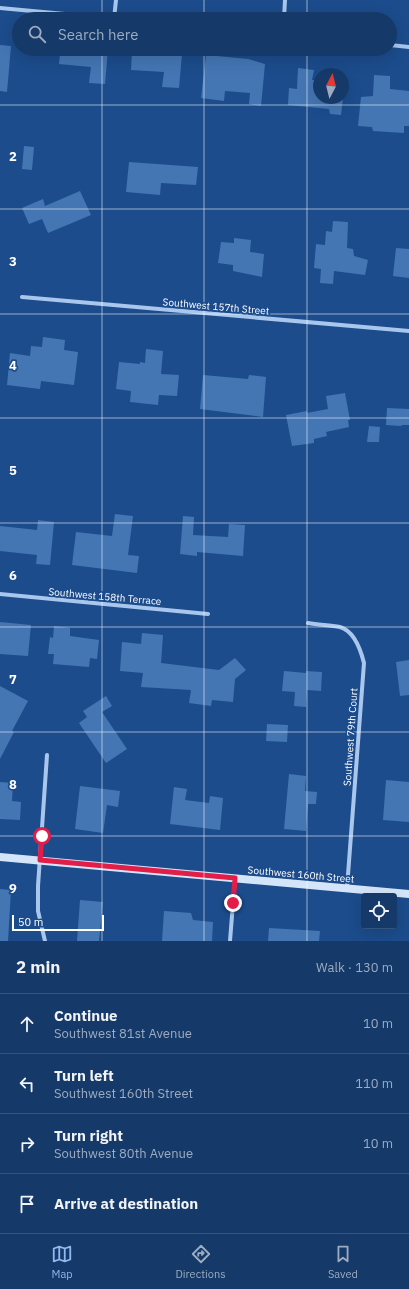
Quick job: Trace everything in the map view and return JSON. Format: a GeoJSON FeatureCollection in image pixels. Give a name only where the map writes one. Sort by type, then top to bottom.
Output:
{"type":"FeatureCollection","features":[{"type":"Feature","properties":{"kind":"street"},"geometry":{"type":"LineString","coordinates":[[115,12],[116,0]]}},
{"type":"Feature","properties":{"kind":"street"},"geometry":{"type":"LineString","coordinates":[[284,12],[285,0]]}},
{"type":"Feature","properties":{"kind":"street"},"geometry":{"type":"LineString","coordinates":[[0,8],[46,12]]}},
{"type":"Feature","properties":{"kind":"street"},"geometry":{"type":"LineString","coordinates":[[397,46],[409,47]]}},
{"type":"Feature","properties":{"kind":"street","name":"Southwest 157th Street"},"geometry":{"type":"LineString","coordinates":[[22,297],[409,331]]}},
{"type":"Feature","properties":{"kind":"street","name":"Southwest 158th Terrace"},"geometry":{"type":"LineString","coordinates":[[0,594],[208,614]]}},
{"type":"Feature","properties":{"kind":"street","name":"Southwest 79th Court"},"geometry":{"type":"LineString","coordinates":[[308,624],[342,628],[349,633],[357,643],[362,653],[364,663],[348,888]]}},
{"type":"Feature","properties":{"kind":"street"},"geometry":{"type":"LineString","coordinates":[[45,941],[38,911],[38,886],[47,755]]}},
{"type":"Feature","properties":{"kind":"street","name":"Southwest 160th Street"},"geometry":{"type":"LineString","coordinates":[[0,857],[409,894]]}},
{"type":"Feature","properties":{"kind":"street"},"geometry":{"type":"LineString","coordinates":[[230,941],[235,878]]}},
{"type":"Feature","properties":{"kind":"building"},"geometry":{"type":"Polygon","coordinates":[[[0,45],[11,46],[7,92],[0,91],[0,45]]]}},
{"type":"Feature","properties":{"kind":"building"},"geometry":{"type":"Polygon","coordinates":[[[60,56],[107,56],[105,84],[89,83],[91,67],[59,64],[60,56]]]}},
{"type":"Feature","properties":{"kind":"building"},"geometry":{"type":"Polygon","coordinates":[[[132,56],[182,56],[179,88],[162,87],[164,72],[131,70],[132,56]]]}},
{"type":"Feature","properties":{"kind":"building"},"geometry":{"type":"Polygon","coordinates":[[[206,56],[248,59],[265,64],[261,106],[249,104],[250,93],[225,91],[224,101],[201,98],[206,56]]]}},
{"type":"Feature","properties":{"kind":"building"},"geometry":{"type":"Polygon","coordinates":[[[298,68],[313,70],[313,104],[342,104],[341,115],[330,114],[329,109],[288,105],[289,88],[297,89],[298,68]]]}},
{"type":"Feature","properties":{"kind":"building"},"geometry":{"type":"Polygon","coordinates":[[[374,75],[390,76],[390,89],[409,91],[409,126],[404,126],[404,133],[373,131],[372,127],[358,126],[361,97],[373,96],[374,75]]]}},
{"type":"Feature","properties":{"kind":"building"},"geometry":{"type":"Polygon","coordinates":[[[24,146],[34,147],[32,170],[22,169],[24,146]]]}},
{"type":"Feature","properties":{"kind":"building"},"geometry":{"type":"Polygon","coordinates":[[[129,162],[198,167],[196,185],[161,183],[160,195],[126,192],[129,162]]]}},
{"type":"Feature","properties":{"kind":"building"},"geometry":{"type":"Polygon","coordinates":[[[80,191],[91,215],[48,233],[42,219],[29,224],[22,208],[43,199],[45,206],[80,191]]]}},
{"type":"Feature","properties":{"kind":"building"},"geometry":{"type":"Polygon","coordinates":[[[333,221],[348,222],[347,248],[353,249],[354,256],[368,260],[365,275],[334,271],[333,284],[320,283],[321,269],[314,268],[316,244],[325,245],[326,231],[332,232],[333,221]]]}},
{"type":"Feature","properties":{"kind":"building"},"geometry":{"type":"Polygon","coordinates":[[[234,238],[251,240],[250,252],[264,254],[262,277],[233,271],[233,265],[218,263],[221,242],[234,243],[234,238]]]}},
{"type":"Feature","properties":{"kind":"building"},"geometry":{"type":"Polygon","coordinates":[[[396,248],[409,249],[409,278],[393,276],[396,248]]]}},
{"type":"Feature","properties":{"kind":"building"},"geometry":{"type":"Polygon","coordinates":[[[43,337],[65,340],[64,350],[78,352],[74,385],[41,381],[40,389],[7,385],[10,353],[30,356],[31,346],[42,347],[43,337]]]}},
{"type":"Feature","properties":{"kind":"building"},"geometry":{"type":"Polygon","coordinates":[[[146,349],[163,351],[161,374],[179,375],[177,396],[159,395],[158,405],[130,402],[131,391],[116,389],[119,362],[145,363],[146,349]]]}},
{"type":"Feature","properties":{"kind":"building"},"geometry":{"type":"Polygon","coordinates":[[[203,375],[248,379],[249,375],[266,377],[263,417],[200,409],[203,375]]]}},
{"type":"Feature","properties":{"kind":"building"},"geometry":{"type":"Polygon","coordinates":[[[345,393],[350,420],[348,420],[349,427],[326,432],[327,436],[314,439],[314,443],[292,446],[286,415],[328,409],[326,396],[345,393]]]}},
{"type":"Feature","properties":{"kind":"building"},"geometry":{"type":"Polygon","coordinates":[[[387,408],[409,409],[409,425],[386,425],[387,408]]]}},
{"type":"Feature","properties":{"kind":"building"},"geometry":{"type":"Polygon","coordinates":[[[369,426],[380,427],[379,442],[367,442],[369,426]]]}},
{"type":"Feature","properties":{"kind":"building"},"geometry":{"type":"Polygon","coordinates":[[[115,514],[133,516],[128,555],[139,556],[137,573],[72,565],[76,532],[112,536],[115,514]]]}},
{"type":"Feature","properties":{"kind":"building"},"geometry":{"type":"Polygon","coordinates":[[[183,516],[194,517],[193,535],[228,537],[229,524],[245,525],[243,556],[197,552],[197,556],[180,554],[183,516]]]}},
{"type":"Feature","properties":{"kind":"building"},"geometry":{"type":"Polygon","coordinates":[[[38,520],[54,522],[50,565],[36,564],[37,555],[0,551],[0,526],[37,530],[38,520]]]}},
{"type":"Feature","properties":{"kind":"building"},"geometry":{"type":"Polygon","coordinates":[[[0,622],[31,625],[28,656],[0,654],[0,622]]]}},
{"type":"Feature","properties":{"kind":"building"},"geometry":{"type":"Polygon","coordinates":[[[54,626],[70,628],[70,636],[99,640],[97,659],[90,658],[89,667],[53,664],[54,654],[48,654],[50,637],[53,638],[54,626]]]}},
{"type":"Feature","properties":{"kind":"building"},"geometry":{"type":"Polygon","coordinates":[[[142,633],[163,635],[161,663],[219,670],[235,658],[246,670],[235,679],[233,702],[212,700],[211,706],[189,703],[191,690],[141,687],[143,673],[120,671],[122,642],[141,644],[142,633]]]}},
{"type":"Feature","properties":{"kind":"building"},"geometry":{"type":"Polygon","coordinates":[[[409,660],[409,695],[400,696],[396,662],[409,660]]]}},
{"type":"Feature","properties":{"kind":"building"},"geometry":{"type":"Polygon","coordinates":[[[284,671],[306,673],[306,671],[322,672],[321,691],[307,690],[306,707],[294,706],[295,692],[282,691],[284,671]]]}},
{"type":"Feature","properties":{"kind":"building"},"geometry":{"type":"Polygon","coordinates":[[[0,686],[28,701],[12,731],[14,732],[0,759],[0,686]]]}},
{"type":"Feature","properties":{"kind":"building"},"geometry":{"type":"Polygon","coordinates":[[[106,696],[112,706],[102,712],[127,749],[106,763],[79,723],[87,717],[83,711],[106,696]]]}},
{"type":"Feature","properties":{"kind":"building"},"geometry":{"type":"Polygon","coordinates":[[[267,724],[288,725],[287,742],[266,741],[267,724]]]}},
{"type":"Feature","properties":{"kind":"building"},"geometry":{"type":"Polygon","coordinates":[[[289,774],[306,776],[305,791],[317,792],[316,804],[308,804],[306,831],[284,829],[289,774]]]}},
{"type":"Feature","properties":{"kind":"building"},"geometry":{"type":"Polygon","coordinates":[[[386,780],[409,782],[409,822],[383,820],[386,780]]]}},
{"type":"Feature","properties":{"kind":"building"},"geometry":{"type":"Polygon","coordinates":[[[0,782],[13,783],[12,801],[21,802],[20,820],[0,819],[0,782]]]}},
{"type":"Feature","properties":{"kind":"building"},"geometry":{"type":"Polygon","coordinates":[[[80,786],[120,791],[118,807],[107,805],[103,833],[75,829],[80,786]]]}},
{"type":"Feature","properties":{"kind":"building"},"geometry":{"type":"Polygon","coordinates":[[[174,787],[187,789],[185,800],[209,803],[210,796],[223,798],[220,830],[170,824],[174,787]]]}},
{"type":"Feature","properties":{"kind":"building"},"geometry":{"type":"Polygon","coordinates":[[[0,889],[11,890],[8,941],[0,941],[0,889]]]}},
{"type":"Feature","properties":{"kind":"building"},"geometry":{"type":"Polygon","coordinates":[[[80,900],[103,902],[99,941],[77,941],[80,900]]]}},
{"type":"Feature","properties":{"kind":"building"},"geometry":{"type":"Polygon","coordinates":[[[164,911],[191,913],[193,920],[213,922],[212,941],[162,941],[164,911]]]}},
{"type":"Feature","properties":{"kind":"building"},"geometry":{"type":"Polygon","coordinates":[[[269,928],[320,931],[319,941],[268,941],[269,928]]]}},
{"type":"Feature","properties":{"kind":"route"},"geometry":{"type":"LineString","coordinates":[[42,836],[40,860],[235,878],[233,903]]}}]}
